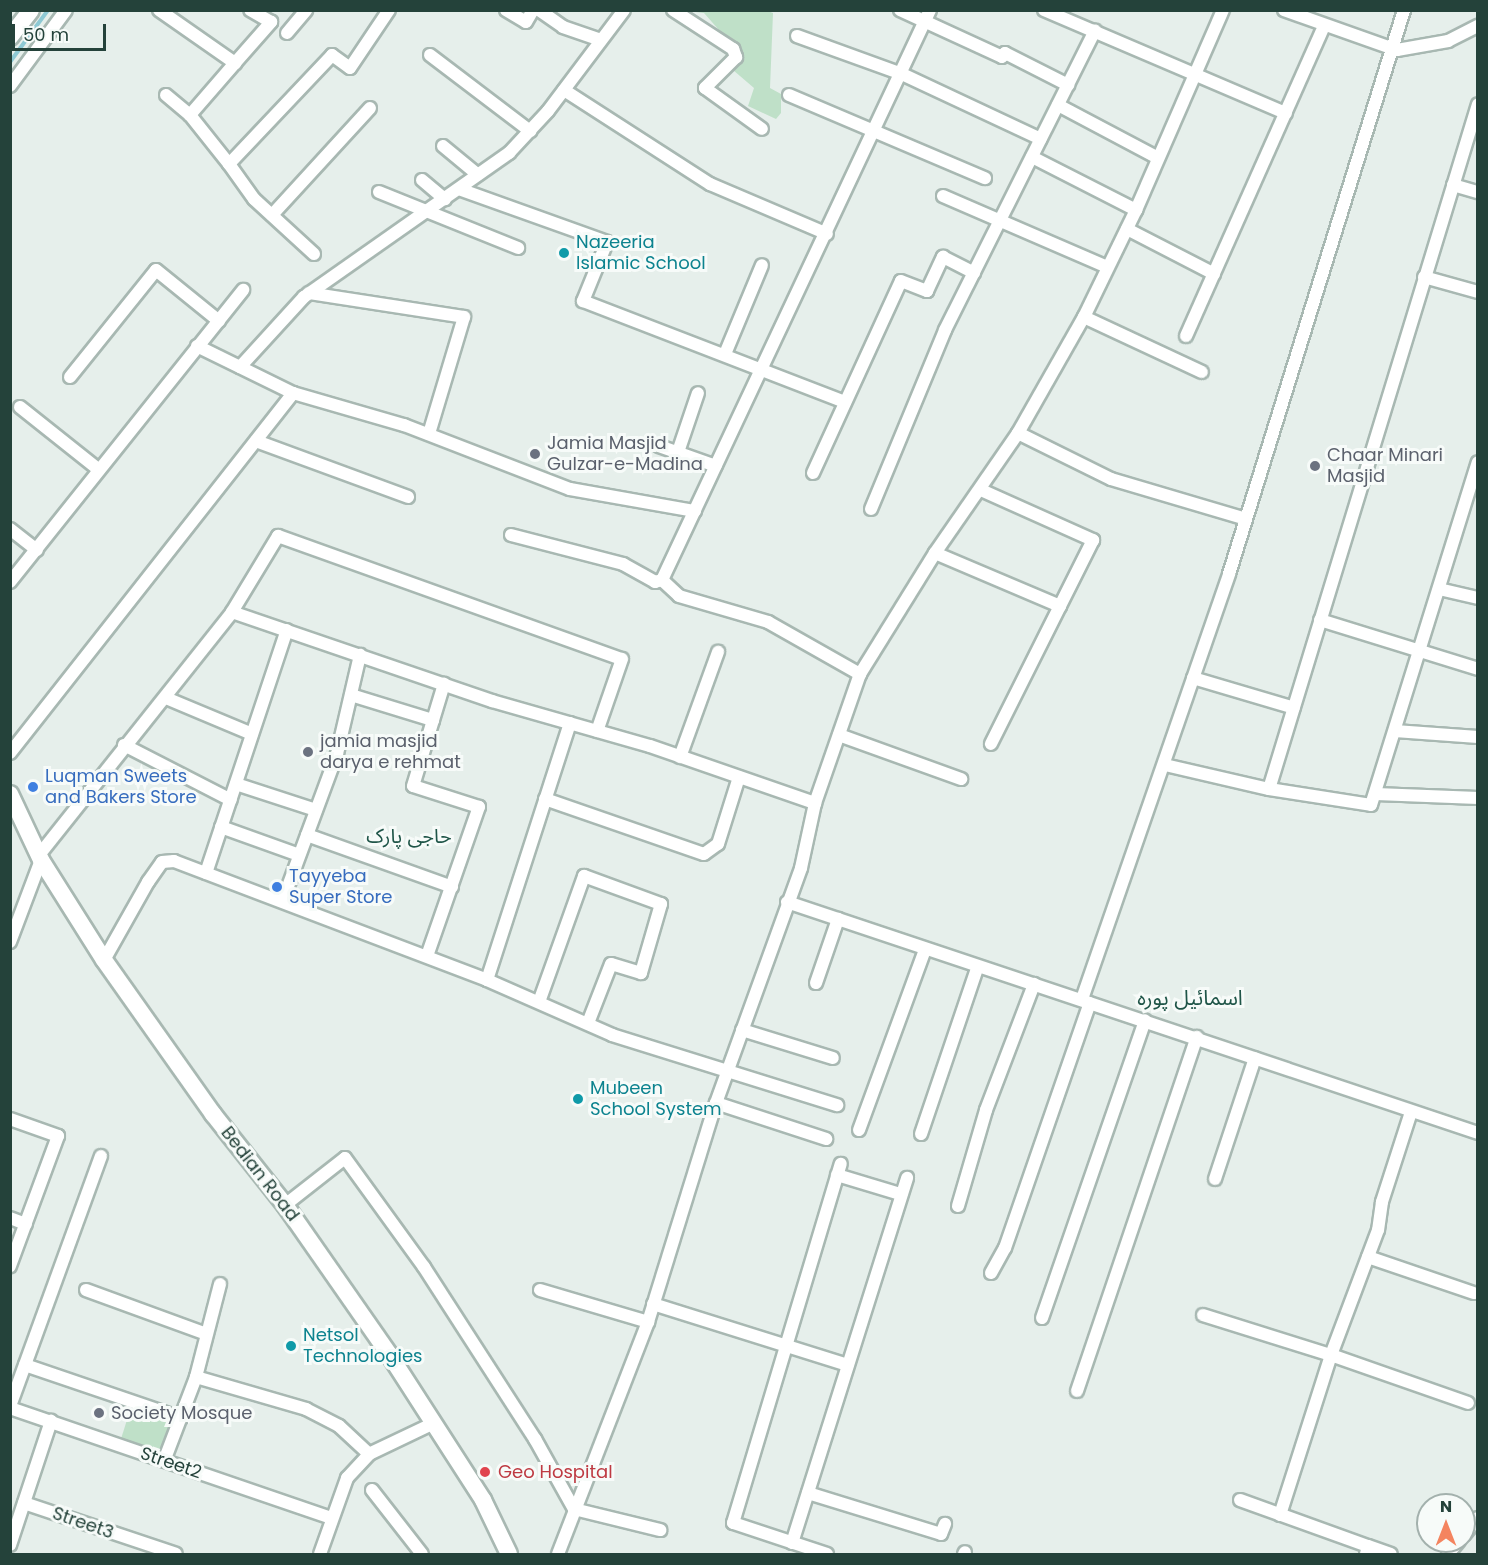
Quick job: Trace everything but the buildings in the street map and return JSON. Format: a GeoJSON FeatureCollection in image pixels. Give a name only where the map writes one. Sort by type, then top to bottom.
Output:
{"type":"FeatureCollection","features":[{"type":"Feature","properties":{"kind":"main road"},"geometry":{"type":"LineString","coordinates":[[10,37],[31,10]]}},
{"type":"Feature","properties":{"kind":"main road","name":"Bedian Road"},"geometry":{"type":"LineString","coordinates":[[10,794],[40,857],[104,960],[213,1114],[285,1205],[389,1354],[483,1500],[509,1554]]}},
{"type":"Feature","properties":{"kind":"street"},"geometry":{"type":"LineString","coordinates":[[10,86],[66,10]]}},
{"type":"Feature","properties":{"kind":"street"},"geometry":{"type":"LineString","coordinates":[[159,10],[235,63]]}},
{"type":"Feature","properties":{"kind":"street"},"geometry":{"type":"LineString","coordinates":[[190,115],[271,22],[250,10]]}},
{"type":"Feature","properties":{"kind":"street"},"geometry":{"type":"LineString","coordinates":[[287,33],[306,10]]}},
{"type":"Feature","properties":{"kind":"street"},"geometry":{"type":"LineString","coordinates":[[229,164],[332,55],[350,68],[389,10]]}},
{"type":"Feature","properties":{"kind":"street"},"geometry":{"type":"LineString","coordinates":[[506,10],[526,22],[532,10]]}},
{"type":"Feature","properties":{"kind":"street"},"geometry":{"type":"LineString","coordinates":[[539,10],[563,27],[601,40]]}},
{"type":"Feature","properties":{"kind":"street"},"geometry":{"type":"LineString","coordinates":[[673,10],[733,50],[736,57],[705,88],[762,129]]}},
{"type":"Feature","properties":{"kind":"street"},"geometry":{"type":"LineString","coordinates":[[900,10],[928,16],[1068,85]]}},
{"type":"Feature","properties":{"kind":"street"},"geometry":{"type":"LineString","coordinates":[[1044,10],[1286,113]]}},
{"type":"Feature","properties":{"kind":"street"},"geometry":{"type":"LineString","coordinates":[[558,1554],[648,1322],[716,1103],[801,868],[815,803],[860,674],[935,553],[981,490],[1018,433],[1084,317],[1136,210],[1223,10]]}},
{"type":"Feature","properties":{"kind":"street"},"geometry":{"type":"LineString","coordinates":[[1284,10],[1391,49],[1418,49],[1448,41],[1478,26]]}},
{"type":"Feature","properties":{"kind":"street"},"geometry":{"type":"LineString","coordinates":[[991,1273],[1005,1248],[1246,519],[1404,10]]}},
{"type":"Feature","properties":{"kind":"street"},"geometry":{"type":"LineString","coordinates":[[240,367],[309,293],[459,189],[530,131],[564,90],[621,12]]}},
{"type":"Feature","properties":{"kind":"street"},"geometry":{"type":"LineString","coordinates":[[511,535],[623,564],[655,582],[662,580],[903,74],[928,16]]}},
{"type":"Feature","properties":{"kind":"street"},"geometry":{"type":"LineString","coordinates":[[1186,336],[1324,26]]}},
{"type":"Feature","properties":{"kind":"street"},"geometry":{"type":"LineString","coordinates":[[871,509],[945,330],[1095,32]]}},
{"type":"Feature","properties":{"kind":"street"},"geometry":{"type":"LineString","coordinates":[[797,36],[903,74],[1041,139]]}},
{"type":"Feature","properties":{"kind":"street"},"geometry":{"type":"LineString","coordinates":[[430,54],[530,131]]}},
{"type":"Feature","properties":{"kind":"street"},"geometry":{"type":"LineString","coordinates":[[564,90],[710,184],[827,234]]}},
{"type":"Feature","properties":{"kind":"street"},"geometry":{"type":"LineString","coordinates":[[789,94],[985,178]]}},
{"type":"Feature","properties":{"kind":"street"},"geometry":{"type":"LineString","coordinates":[[166,95],[190,115],[272,215],[314,254]]}},
{"type":"Feature","properties":{"kind":"street"},"geometry":{"type":"LineString","coordinates":[[1058,105],[1158,158]]}},
{"type":"Feature","properties":{"kind":"street"},"geometry":{"type":"LineString","coordinates":[[1269,789],[1478,105]]}},
{"type":"Feature","properties":{"kind":"street"},"geometry":{"type":"LineString","coordinates":[[272,215],[370,108]]}},
{"type":"Feature","properties":{"kind":"street"},"geometry":{"type":"LineString","coordinates":[[443,146],[478,175]]}},
{"type":"Feature","properties":{"kind":"street"},"geometry":{"type":"LineString","coordinates":[[1032,157],[1136,210]]}},
{"type":"Feature","properties":{"kind":"street"},"geometry":{"type":"LineString","coordinates":[[422,180],[445,199]]}},
{"type":"Feature","properties":{"kind":"street"},"geometry":{"type":"LineString","coordinates":[[1453,184],[1478,192]]}},
{"type":"Feature","properties":{"kind":"street"},"geometry":{"type":"LineString","coordinates":[[459,189],[607,242],[582,301],[762,368],[845,402]]}},
{"type":"Feature","properties":{"kind":"street"},"geometry":{"type":"LineString","coordinates":[[379,192],[424,214],[518,248]]}},
{"type":"Feature","properties":{"kind":"street"},"geometry":{"type":"LineString","coordinates":[[943,196],[1107,267]]}},
{"type":"Feature","properties":{"kind":"street"},"geometry":{"type":"LineString","coordinates":[[1126,229],[1214,274]]}},
{"type":"Feature","properties":{"kind":"street"},"geometry":{"type":"LineString","coordinates":[[813,473],[900,280],[927,291],[943,257],[974,273]]}},
{"type":"Feature","properties":{"kind":"street"},"geometry":{"type":"LineString","coordinates":[[725,354],[762,265]]}},
{"type":"Feature","properties":{"kind":"street"},"geometry":{"type":"LineString","coordinates":[[70,377],[156,270],[219,321]]}},
{"type":"Feature","properties":{"kind":"street"},"geometry":{"type":"LineString","coordinates":[[1424,277],[1478,292]]}},
{"type":"Feature","properties":{"kind":"street"},"geometry":{"type":"LineString","coordinates":[[10,582],[243,290]]}},
{"type":"Feature","properties":{"kind":"street"},"geometry":{"type":"LineString","coordinates":[[309,293],[464,317],[429,434]]}},
{"type":"Feature","properties":{"kind":"street"},"geometry":{"type":"LineString","coordinates":[[1084,317],[1202,372]]}},
{"type":"Feature","properties":{"kind":"street"},"geometry":{"type":"LineString","coordinates":[[198,346],[292,393],[429,434],[570,489],[695,510]]}},
{"type":"Feature","properties":{"kind":"street"},"geometry":{"type":"LineString","coordinates":[[10,753],[292,393]]}},
{"type":"Feature","properties":{"kind":"street"},"geometry":{"type":"LineString","coordinates":[[678,452],[698,393]]}},
{"type":"Feature","properties":{"kind":"street"},"geometry":{"type":"LineString","coordinates":[[20,407],[99,469]]}},
{"type":"Feature","properties":{"kind":"street"},"geometry":{"type":"LineString","coordinates":[[1018,433],[1111,479],[1246,519]]}},
{"type":"Feature","properties":{"kind":"street"},"geometry":{"type":"LineString","coordinates":[[256,441],[408,497]]}},
{"type":"Feature","properties":{"kind":"street"},"geometry":{"type":"LineString","coordinates":[[659,446],[716,466]]}},
{"type":"Feature","properties":{"kind":"street"},"geometry":{"type":"LineString","coordinates":[[1165,765],[1269,789],[1366,805],[1374,802],[1478,462]]}},
{"type":"Feature","properties":{"kind":"street"},"geometry":{"type":"LineString","coordinates":[[981,490],[1093,540],[990,744]]}},
{"type":"Feature","properties":{"kind":"street"},"geometry":{"type":"LineString","coordinates":[[10,529],[37,550]]}},
{"type":"Feature","properties":{"kind":"street"},"geometry":{"type":"LineString","coordinates":[[10,942],[40,857],[124,745],[165,698],[232,612],[278,536],[622,659],[597,731]]}},
{"type":"Feature","properties":{"kind":"street"},"geometry":{"type":"LineString","coordinates":[[935,553],[1060,606]]}},
{"type":"Feature","properties":{"kind":"street"},"geometry":{"type":"LineString","coordinates":[[662,580],[679,596],[768,622],[860,674]]}},
{"type":"Feature","properties":{"kind":"street"},"geometry":{"type":"LineString","coordinates":[[1440,589],[1478,598]]}},
{"type":"Feature","properties":{"kind":"street"},"geometry":{"type":"LineString","coordinates":[[232,612],[444,684],[680,757],[815,803]]}},
{"type":"Feature","properties":{"kind":"street"},"geometry":{"type":"LineString","coordinates":[[1320,620],[1420,653],[1478,669]]}},
{"type":"Feature","properties":{"kind":"street"},"geometry":{"type":"LineString","coordinates":[[206,873],[287,630]]}},
{"type":"Feature","properties":{"kind":"street"},"geometry":{"type":"LineString","coordinates":[[680,757],[718,652]]}},
{"type":"Feature","properties":{"kind":"street"},"geometry":{"type":"LineString","coordinates":[[283,900],[337,754],[360,655]]}},
{"type":"Feature","properties":{"kind":"street"},"geometry":{"type":"LineString","coordinates":[[1193,678],[1294,708]]}},
{"type":"Feature","properties":{"kind":"street"},"geometry":{"type":"LineString","coordinates":[[427,956],[479,807],[413,786],[444,684]]}},
{"type":"Feature","properties":{"kind":"street"},"geometry":{"type":"LineString","coordinates":[[351,695],[433,720]]}},
{"type":"Feature","properties":{"kind":"street"},"geometry":{"type":"LineString","coordinates":[[165,698],[252,734]]}},
{"type":"Feature","properties":{"kind":"street"},"geometry":{"type":"LineString","coordinates":[[487,980],[570,723]]}},
{"type":"Feature","properties":{"kind":"street"},"geometry":{"type":"LineString","coordinates":[[1395,732],[1478,737]]}},
{"type":"Feature","properties":{"kind":"street"},"geometry":{"type":"LineString","coordinates":[[839,735],[961,779]]}},
{"type":"Feature","properties":{"kind":"street"},"geometry":{"type":"LineString","coordinates":[[124,745],[231,800]]}},
{"type":"Feature","properties":{"kind":"street"},"geometry":{"type":"LineString","coordinates":[[546,799],[704,854],[718,844],[739,777]]}},
{"type":"Feature","properties":{"kind":"street"},"geometry":{"type":"LineString","coordinates":[[236,784],[316,810]]}},
{"type":"Feature","properties":{"kind":"street"},"geometry":{"type":"LineString","coordinates":[[1376,794],[1478,798]]}},
{"type":"Feature","properties":{"kind":"street"},"geometry":{"type":"LineString","coordinates":[[221,827],[299,855]]}},
{"type":"Feature","properties":{"kind":"street"},"geometry":{"type":"LineString","coordinates":[[307,835],[452,887]]}},
{"type":"Feature","properties":{"kind":"street"},"geometry":{"type":"LineString","coordinates":[[104,960],[162,862],[174,861],[283,900],[427,956],[612,1035],[837,1105]]}},
{"type":"Feature","properties":{"kind":"street"},"geometry":{"type":"LineString","coordinates":[[539,1002],[584,876],[661,904],[641,973],[610,964],[588,1023]]}},
{"type":"Feature","properties":{"kind":"street"},"geometry":{"type":"LineString","coordinates":[[787,902],[925,950],[1197,1037],[1478,1133]]}},
{"type":"Feature","properties":{"kind":"street"},"geometry":{"type":"LineString","coordinates":[[816,983],[838,919]]}},
{"type":"Feature","properties":{"kind":"street"},"geometry":{"type":"LineString","coordinates":[[859,1130],[925,950]]}},
{"type":"Feature","properties":{"kind":"street"},"geometry":{"type":"LineString","coordinates":[[921,1134],[978,966]]}},
{"type":"Feature","properties":{"kind":"street"},"geometry":{"type":"LineString","coordinates":[[958,1206],[986,1110],[1034,984]]}},
{"type":"Feature","properties":{"kind":"street"},"geometry":{"type":"LineString","coordinates":[[1042,1318],[1145,1020]]}},
{"type":"Feature","properties":{"kind":"street"},"geometry":{"type":"LineString","coordinates":[[742,1030],[833,1058]]}},
{"type":"Feature","properties":{"kind":"street"},"geometry":{"type":"LineString","coordinates":[[1077,1391],[1197,1037]]}},
{"type":"Feature","properties":{"kind":"street"},"geometry":{"type":"LineString","coordinates":[[1215,1179],[1255,1058]]}},
{"type":"Feature","properties":{"kind":"street"},"geometry":{"type":"LineString","coordinates":[[716,1103],[826,1139]]}},
{"type":"Feature","properties":{"kind":"street"},"geometry":{"type":"LineString","coordinates":[[1280,1515],[1331,1355],[1368,1257],[1412,1112]]}},
{"type":"Feature","properties":{"kind":"street"},"geometry":{"type":"LineString","coordinates":[[10,1119],[58,1136],[10,1266]]}},
{"type":"Feature","properties":{"kind":"street"},"geometry":{"type":"LineString","coordinates":[[10,1407],[101,1156]]}},
{"type":"Feature","properties":{"kind":"street"},"geometry":{"type":"LineString","coordinates":[[285,1205],[345,1158],[424,1267],[535,1439],[574,1509],[660,1530]]}},
{"type":"Feature","properties":{"kind":"street"},"geometry":{"type":"LineString","coordinates":[[827,1554],[733,1523],[839,1169],[900,1194]]}},
{"type":"Feature","properties":{"kind":"street"},"geometry":{"type":"LineString","coordinates":[[792,1544],[900,1194],[907,1178]]}},
{"type":"Feature","properties":{"kind":"street"},"geometry":{"type":"LineString","coordinates":[[10,1218],[26,1224]]}},
{"type":"Feature","properties":{"kind":"street"},"geometry":{"type":"LineString","coordinates":[[1368,1257],[1474,1293]]}},
{"type":"Feature","properties":{"kind":"street"},"geometry":{"type":"LineString","coordinates":[[164,1461],[196,1377],[220,1284]]}},
{"type":"Feature","properties":{"kind":"street"},"geometry":{"type":"LineString","coordinates":[[86,1290],[206,1334]]}},
{"type":"Feature","properties":{"kind":"street"},"geometry":{"type":"LineString","coordinates":[[540,1290],[648,1322]]}},
{"type":"Feature","properties":{"kind":"street"},"geometry":{"type":"LineString","coordinates":[[653,1304],[784,1347],[848,1365]]}},
{"type":"Feature","properties":{"kind":"street"},"geometry":{"type":"LineString","coordinates":[[1203,1314],[1331,1355],[1468,1403]]}},
{"type":"Feature","properties":{"kind":"street"},"geometry":{"type":"LineString","coordinates":[[25,1365],[181,1418]]}},
{"type":"Feature","properties":{"kind":"street"},"geometry":{"type":"LineString","coordinates":[[196,1377],[306,1410],[339,1426],[369,1454]]}},
{"type":"Feature","properties":{"kind":"street","name":"Street2"},"geometry":{"type":"LineString","coordinates":[[10,1407],[332,1518]]}},
{"type":"Feature","properties":{"kind":"street"},"geometry":{"type":"LineString","coordinates":[[10,1545],[51,1421]]}},
{"type":"Feature","properties":{"kind":"street"},"geometry":{"type":"LineString","coordinates":[[320,1554],[347,1478],[369,1454],[432,1424]]}},
{"type":"Feature","properties":{"kind":"street"},"geometry":{"type":"LineString","coordinates":[[372,1490],[422,1554]]}},
{"type":"Feature","properties":{"kind":"street"},"geometry":{"type":"LineString","coordinates":[[808,1492],[941,1534],[945,1524]]}},
{"type":"Feature","properties":{"kind":"street"},"geometry":{"type":"LineString","coordinates":[[1240,1500],[1367,1550],[1391,1554]]}},
{"type":"Feature","properties":{"kind":"street","name":"Street3"},"geometry":{"type":"LineString","coordinates":[[24,1503],[176,1554]]}},
{"type":"Feature","properties":{"kind":"green space"},"geometry":{"type":"Polygon","coordinates":[[[765,10],[773,13],[770,88],[781,94],[781,113],[776,119],[748,106],[754,88],[733,70],[741,58],[735,41],[726,38],[704,13],[687,11],[765,10]]]}},
{"type":"Feature","properties":{"kind":"green space"},"geometry":{"type":"Polygon","coordinates":[[[132,1404],[174,1418],[160,1455],[120,1442],[132,1404]]]}},
{"type":"Feature","properties":{"kind":"waterway"},"geometry":{"type":"LineString","coordinates":[[10,62],[48,10]]}},
{"type":"Feature","properties":{"kind":"place","name":"Nazeeria Islamic School"},"geometry":{"type":"Point","coordinates":[564,253]}},
{"type":"Feature","properties":{"kind":"place","name":"Jamia Masjid Gulzar-e-Madina"},"geometry":{"type":"Point","coordinates":[535,454]}},
{"type":"Feature","properties":{"kind":"place","name":"Chaar Minari Masjid"},"geometry":{"type":"Point","coordinates":[1315,466]}},
{"type":"Feature","properties":{"kind":"place","name":"jamia masjid darya e rehmat"},"geometry":{"type":"Point","coordinates":[308,752]}},
{"type":"Feature","properties":{"kind":"place","name":"Luqman Sweets and Bakers Store"},"geometry":{"type":"Point","coordinates":[33,787]}},
{"type":"Feature","properties":{"kind":"place","name":"Tayyeba Super Store"},"geometry":{"type":"Point","coordinates":[277,887]}},
{"type":"Feature","properties":{"kind":"place","name":"Mubeen School System"},"geometry":{"type":"Point","coordinates":[578,1099]}},
{"type":"Feature","properties":{"kind":"place","name":"Netsol Technologies"},"geometry":{"type":"Point","coordinates":[291,1346]}},
{"type":"Feature","properties":{"kind":"place","name":"Society Mosque"},"geometry":{"type":"Point","coordinates":[99,1413]}},
{"type":"Feature","properties":{"kind":"place","name":"Geo Hospital"},"geometry":{"type":"Point","coordinates":[485,1472]}},
{"type":"Feature","properties":{"kind":"district","name":"حاجی پارک"},"geometry":{"type":"Point","coordinates":[409,836]}},
{"type":"Feature","properties":{"kind":"district","name":"اسمائیل پورہ"},"geometry":{"type":"Point","coordinates":[1190,998]}}]}
